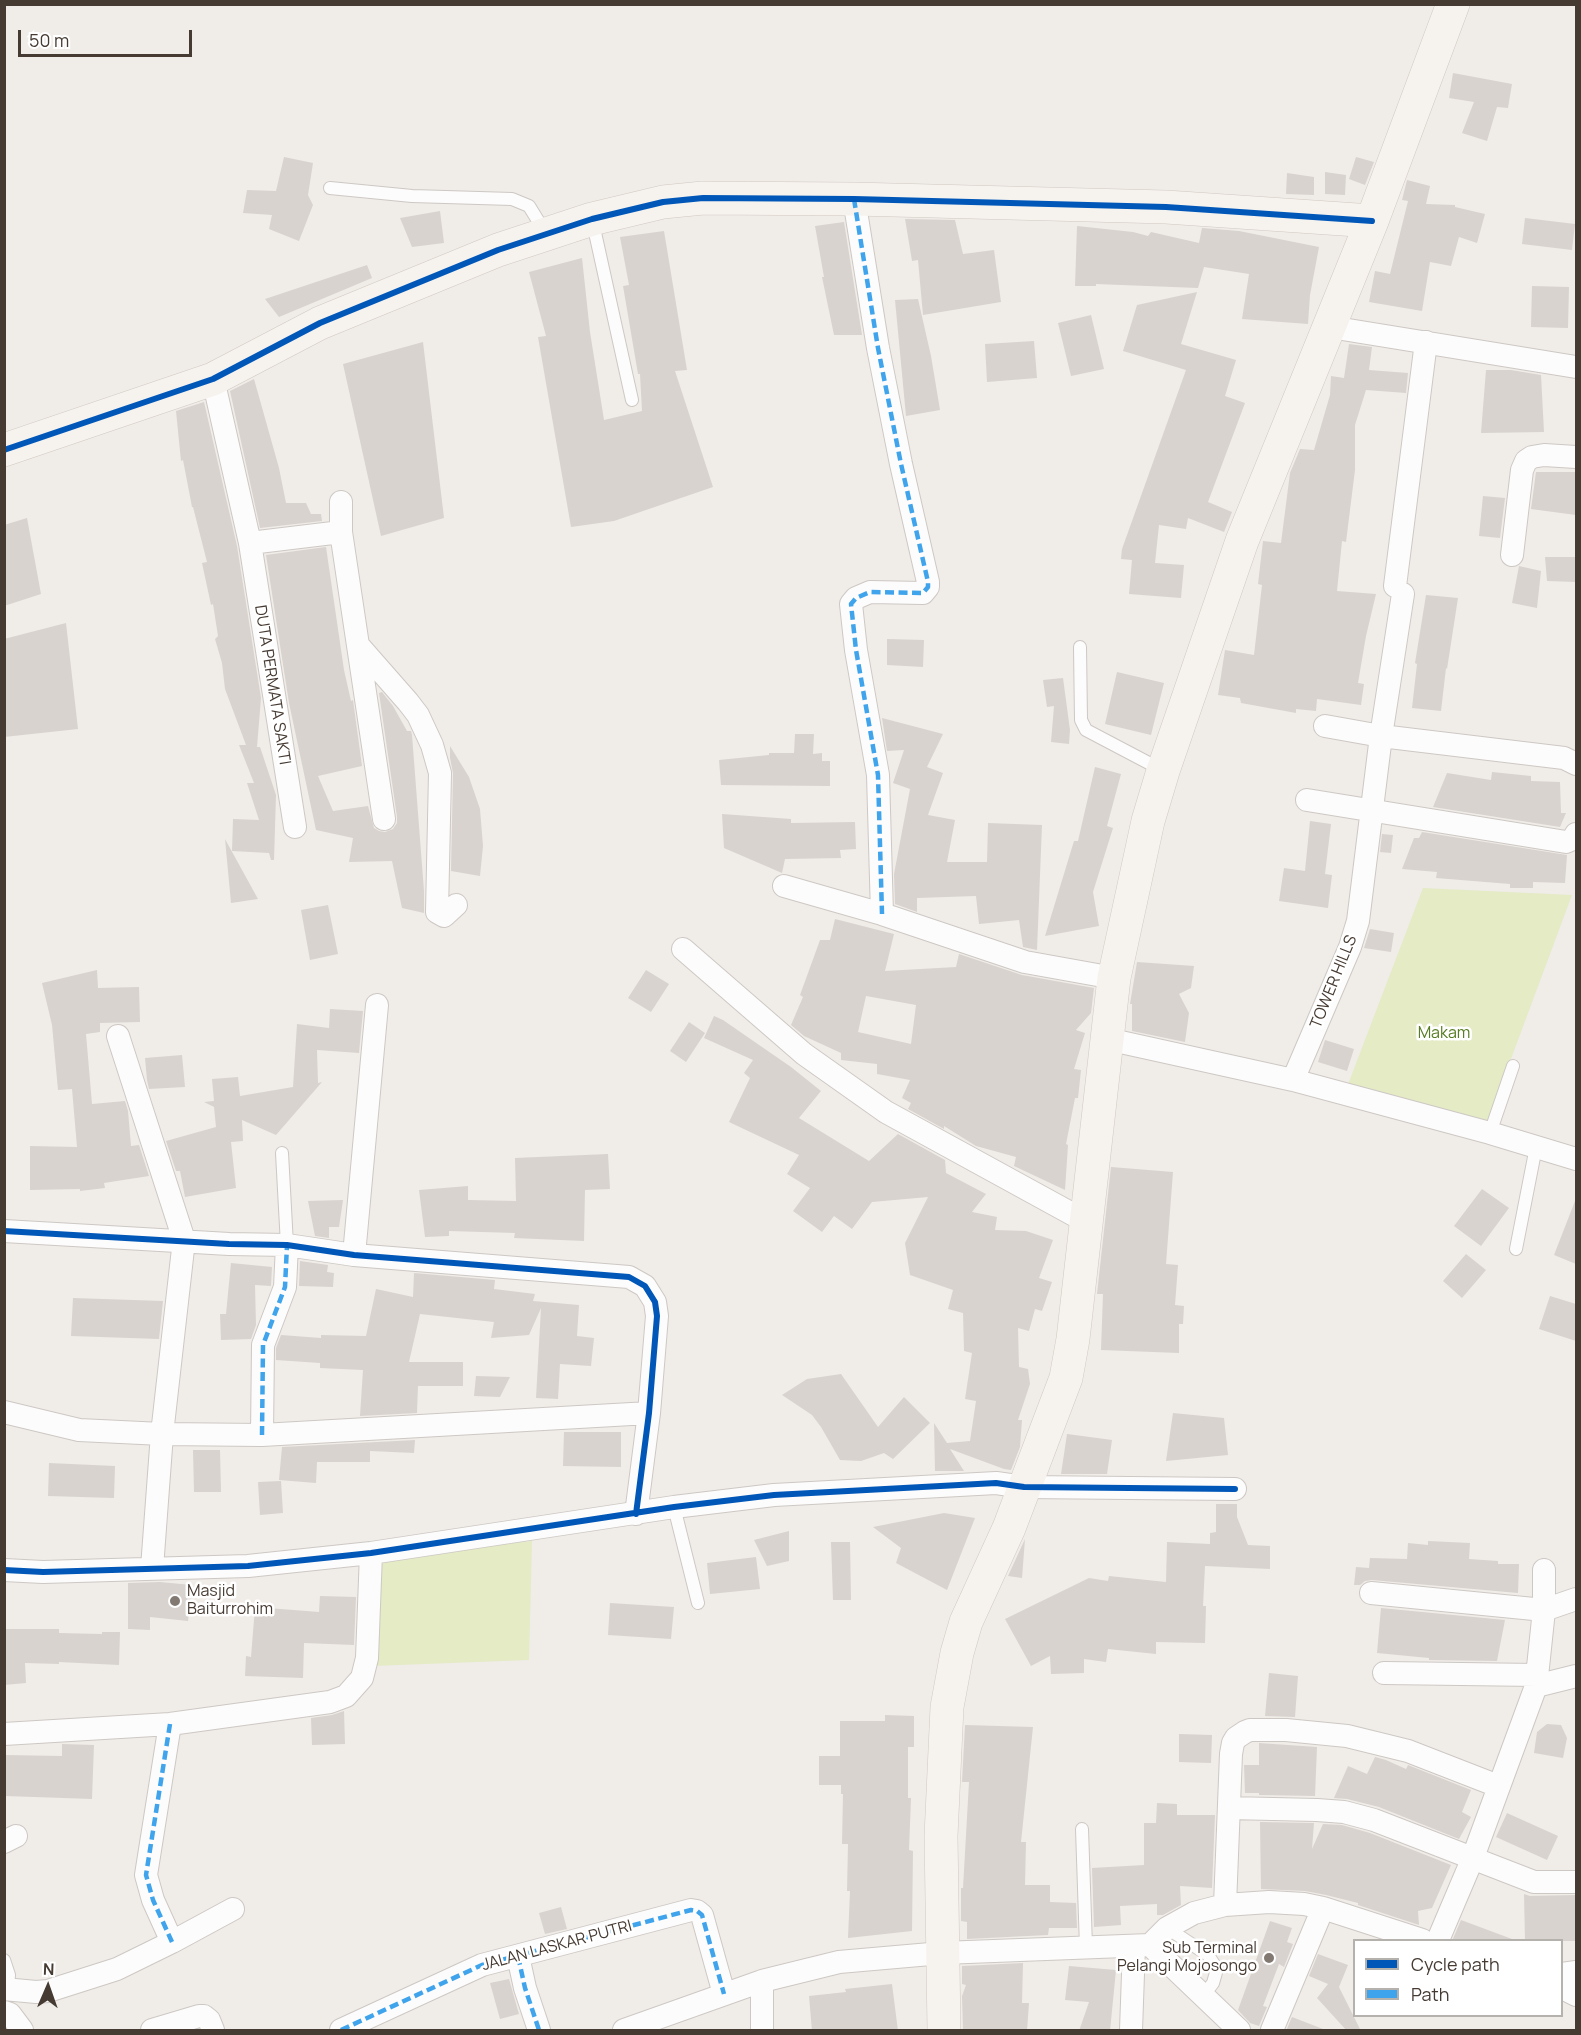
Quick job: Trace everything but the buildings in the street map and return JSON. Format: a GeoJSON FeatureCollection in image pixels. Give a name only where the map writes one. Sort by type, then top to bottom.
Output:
{"type":"FeatureCollection","features":[{"type":"Feature","properties":{"kind":"main road"},"geometry":{"type":"LineString","coordinates":[[944,2031],[941,1836],[947,1707],[957,1653],[966,1622],[1030,1475],[1066,1378],[1073,1339],[1114,978],[1148,821],[1242,541],[1330,327],[1453,4]]}},
{"type":"Feature","properties":{"kind":"main road"},"geometry":{"type":"LineString","coordinates":[[4,450],[213,379],[320,323],[498,250],[592,219],[663,202],[703,198],[854,199],[1049,206],[1166,207],[1372,220]]}},
{"type":"Feature","properties":{"kind":"street"},"geometry":{"type":"LineString","coordinates":[[854,199],[880,360],[900,464],[928,582],[928,588],[923,593],[870,592],[856,598],[852,604],[856,650],[878,775],[882,915]]}},
{"type":"Feature","properties":{"kind":"street"},"geometry":{"type":"LineString","coordinates":[[1330,327],[1576,367]]}},
{"type":"Feature","properties":{"kind":"street","name":"TOWER HILLS"},"geometry":{"type":"LineString","coordinates":[[1293,1080],[1353,938],[1362,892],[1399,590],[1426,342]]}},
{"type":"Feature","properties":{"kind":"street","name":"DUTA PERMATA SAKTI"},"geometry":{"type":"LineString","coordinates":[[213,379],[250,543],[295,827]]}},
{"type":"Feature","properties":{"kind":"street"},"geometry":{"type":"LineString","coordinates":[[1512,555],[1522,470],[1526,461],[1532,457],[1544,456],[1576,457]]}},
{"type":"Feature","properties":{"kind":"street"},"geometry":{"type":"LineString","coordinates":[[341,502],[341,532],[384,819]]}},
{"type":"Feature","properties":{"kind":"street"},"geometry":{"type":"LineString","coordinates":[[250,543],[341,532]]}},
{"type":"Feature","properties":{"kind":"street"},"geometry":{"type":"LineString","coordinates":[[358,645],[408,702],[418,716],[432,745],[440,773],[437,912],[444,916],[456,905]]}},
{"type":"Feature","properties":{"kind":"street"},"geometry":{"type":"LineString","coordinates":[[1325,726],[1381,736],[1564,758],[1576,764]]}},
{"type":"Feature","properties":{"kind":"street"},"geometry":{"type":"LineString","coordinates":[[1307,800],[1566,842],[1573,839],[1576,834]]}},
{"type":"Feature","properties":{"kind":"street"},"geometry":{"type":"LineString","coordinates":[[784,886],[882,915],[1025,962],[1114,978]]}},
{"type":"Feature","properties":{"kind":"street"},"geometry":{"type":"LineString","coordinates":[[683,950],[804,1054],[886,1112],[1085,1221]]}},
{"type":"Feature","properties":{"kind":"street"},"geometry":{"type":"LineString","coordinates":[[354,1255],[377,1005]]}},
{"type":"Feature","properties":{"kind":"street"},"geometry":{"type":"LineString","coordinates":[[118,1036],[184,1240],[162,1434],[152,1568]]}},
{"type":"Feature","properties":{"kind":"street"},"geometry":{"type":"LineString","coordinates":[[1107,1039],[1293,1080],[1490,1133],[1576,1159]]}},
{"type":"Feature","properties":{"kind":"street"},"geometry":{"type":"LineString","coordinates":[[4,1231],[229,1244],[287,1245],[354,1255],[629,1277],[645,1286],[655,1302],[657,1316],[649,1413],[636,1514]]}},
{"type":"Feature","properties":{"kind":"street"},"geometry":{"type":"LineString","coordinates":[[261,1435],[263,1345],[285,1287],[287,1245]]}},
{"type":"Feature","properties":{"kind":"street"},"geometry":{"type":"LineString","coordinates":[[4,1412],[79,1430],[261,1435],[649,1413]]}},
{"type":"Feature","properties":{"kind":"street"},"geometry":{"type":"LineString","coordinates":[[4,1570],[43,1572],[248,1566],[371,1553],[674,1507],[774,1495],[996,1483],[1024,1487],[1235,1489]]}},
{"type":"Feature","properties":{"kind":"street"},"geometry":{"type":"LineString","coordinates":[[4,1734],[170,1724],[330,1702],[346,1696],[362,1678],[367,1658],[371,1553]]}},
{"type":"Feature","properties":{"kind":"street"},"geometry":{"type":"LineString","coordinates":[[1439,1939],[1472,1860],[1537,1681],[1544,1610],[1544,1570]]}},
{"type":"Feature","properties":{"kind":"street"},"geometry":{"type":"LineString","coordinates":[[1371,1593],[1544,1610],[1576,1599]]}},
{"type":"Feature","properties":{"kind":"street"},"geometry":{"type":"LineString","coordinates":[[1384,1673],[1537,1681],[1576,1676]]}},
{"type":"Feature","properties":{"kind":"street"},"geometry":{"type":"LineString","coordinates":[[170,1724],[147,1870],[150,1891],[172,1942]]}},
{"type":"Feature","properties":{"kind":"street"},"geometry":{"type":"LineString","coordinates":[[1225,1905],[1233,1743],[1240,1734],[1250,1730],[1317,1732],[1347,1736],[1408,1751],[1498,1786]]}},
{"type":"Feature","properties":{"kind":"street"},"geometry":{"type":"LineString","coordinates":[[1229,1808],[1344,1812],[1374,1820],[1472,1860],[1534,1882],[1576,1881]]}},
{"type":"Feature","properties":{"kind":"street"},"geometry":{"type":"LineString","coordinates":[[624,2031],[762,1981],[839,1962],[942,1953],[1142,1946],[1167,1928],[1194,1913],[1225,1905],[1269,1902],[1304,1904],[1323,1908],[1416,1939]]}},
{"type":"Feature","properties":{"kind":"street"},"geometry":{"type":"LineString","coordinates":[[1272,2031],[1323,1908]]}},
{"type":"Feature","properties":{"kind":"street"},"geometry":{"type":"LineString","coordinates":[[22,2031],[10,2014],[6,1997],[48,1991],[117,1969],[233,1909]]}},
{"type":"Feature","properties":{"kind":"street","name":"JALAN LASKAR PUTRI"},"geometry":{"type":"LineString","coordinates":[[341,2031],[482,1965],[691,1910],[702,1915],[724,1994]]}},
{"type":"Feature","properties":{"kind":"street"},"geometry":{"type":"LineString","coordinates":[[1142,1946],[1203,1996],[1239,2031]]}},
{"type":"Feature","properties":{"kind":"street"},"geometry":{"type":"LineString","coordinates":[[1131,2031],[1142,1946]]}},
{"type":"Feature","properties":{"kind":"street"},"geometry":{"type":"LineString","coordinates":[[518,1956],[525,1988],[539,2031]]}},
{"type":"Feature","properties":{"kind":"street"},"geometry":{"type":"LineString","coordinates":[[762,1981],[762,2031]]}},
{"type":"Feature","properties":{"kind":"street"},"geometry":{"type":"LineString","coordinates":[[152,2031],[199,2016],[204,2016],[209,2020],[213,2031]]}},
{"type":"Feature","properties":{"kind":"lane"},"geometry":{"type":"LineString","coordinates":[[330,188],[411,196],[512,199],[529,206],[545,233]]}},
{"type":"Feature","properties":{"kind":"lane"},"geometry":{"type":"LineString","coordinates":[[592,219],[632,400]]}},
{"type":"Feature","properties":{"kind":"lane"},"geometry":{"type":"LineString","coordinates":[[1080,647],[1080,720],[1086,730],[1163,771]]}},
{"type":"Feature","properties":{"kind":"lane"},"geometry":{"type":"LineString","coordinates":[[1490,1133],[1513,1066]]}},
{"type":"Feature","properties":{"kind":"lane"},"geometry":{"type":"LineString","coordinates":[[1516,1249],[1536,1147]]}},
{"type":"Feature","properties":{"kind":"lane"},"geometry":{"type":"LineString","coordinates":[[282,1153],[287,1245]]}},
{"type":"Feature","properties":{"kind":"lane"},"geometry":{"type":"LineString","coordinates":[[674,1507],[698,1602]]}},
{"type":"Feature","properties":{"kind":"lane"},"geometry":{"type":"LineString","coordinates":[[1082,1830],[1086,1947]]}},
{"type":"Feature","properties":{"kind":"lane"},"geometry":{"type":"LineString","coordinates":[[1167,1928],[1208,1955],[1216,1969],[1213,1983],[1203,1996]]}},
{"type":"Feature","properties":{"kind":"lane"},"geometry":{"type":"LineString","coordinates":[[4,1960],[9,1975],[6,1997]]}},
{"type":"Feature","properties":{"kind":"green space","name":"Makam"},"geometry":{"type":"Polygon","coordinates":[[[1423,888],[1572,895],[1486,1126],[1347,1087],[1423,888]]]}},
{"type":"Feature","properties":{"kind":"green space"},"geometry":{"type":"Polygon","coordinates":[[[532,1541],[529,1660],[373,1666],[374,1557],[532,1541]]]}},
{"type":"Feature","properties":{"kind":"marked path"},"geometry":{"type":"LineString","coordinates":[[854,199],[878,348],[928,582],[928,587],[923,593],[870,592],[856,598],[851,604],[856,650],[878,775],[882,914]]}},
{"type":"Feature","properties":{"kind":"marked path"},"geometry":{"type":"LineString","coordinates":[[262,1435],[263,1345],[285,1287],[287,1245]]}},
{"type":"Feature","properties":{"kind":"marked path"},"geometry":{"type":"LineString","coordinates":[[170,1724],[146,1875],[153,1900],[172,1942]]}},
{"type":"Feature","properties":{"kind":"marked path"},"geometry":{"type":"LineString","coordinates":[[341,2030],[482,1965],[691,1910],[702,1915],[724,1994]]}},
{"type":"Feature","properties":{"kind":"marked path"},"geometry":{"type":"LineString","coordinates":[[518,1956],[525,1988],[539,2030]]}},
{"type":"Feature","properties":{"kind":"cycle path"},"geometry":{"type":"LineString","coordinates":[[4,450],[213,379],[320,323],[498,250],[592,219],[663,202],[703,198],[854,199],[1166,207],[1372,221]]}},
{"type":"Feature","properties":{"kind":"cycle path"},"geometry":{"type":"LineString","coordinates":[[4,1231],[229,1244],[287,1245],[354,1255],[629,1277],[645,1286],[655,1302],[657,1316],[649,1413],[636,1514]]}},
{"type":"Feature","properties":{"kind":"cycle path"},"geometry":{"type":"LineString","coordinates":[[4,1570],[43,1572],[248,1566],[371,1553],[674,1507],[774,1495],[996,1483],[1024,1487],[1235,1489]]}},
{"type":"Feature","properties":{"kind":"place","name":"Masjid Baiturrohim"},"geometry":{"type":"Point","coordinates":[175,1601]}},
{"type":"Feature","properties":{"kind":"place","name":"Sub Terminal Pelangi Mojosongo"},"geometry":{"type":"Point","coordinates":[1269,1958]}}]}
